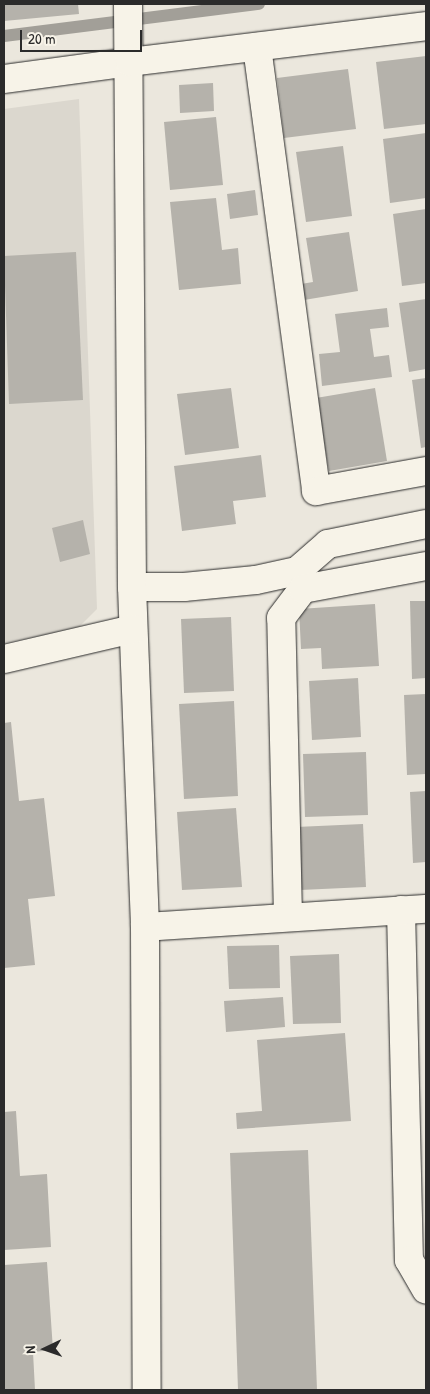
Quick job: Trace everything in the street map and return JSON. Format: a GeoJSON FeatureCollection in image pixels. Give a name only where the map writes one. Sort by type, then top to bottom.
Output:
{"type":"FeatureCollection","features":[{"type":"Feature","properties":{"kind":"street"},"geometry":{"type":"LineString","coordinates":[[128,4],[130,62],[132,587],[145,926],[147,1390]]}},
{"type":"Feature","properties":{"kind":"street"},"geometry":{"type":"LineString","coordinates":[[4,78],[426,26]]}},
{"type":"Feature","properties":{"kind":"street"},"geometry":{"type":"LineString","coordinates":[[257,47],[316,491],[426,471]]}},
{"type":"Feature","properties":{"kind":"street"},"geometry":{"type":"LineString","coordinates":[[132,587],[184,587],[256,580],[297,571],[328,544],[426,524]]}},
{"type":"Feature","properties":{"kind":"street"},"geometry":{"type":"LineString","coordinates":[[288,916],[282,618],[303,589],[426,566]]}},
{"type":"Feature","properties":{"kind":"street"},"geometry":{"type":"LineString","coordinates":[[4,660],[133,629]]}},
{"type":"Feature","properties":{"kind":"street"},"geometry":{"type":"LineString","coordinates":[[145,926],[414,910],[409,1260],[426,1290]]}},
{"type":"Feature","properties":{"kind":"shaded area"},"geometry":{"type":"Polygon","coordinates":[[[79,99],[97,609],[77,629],[4,643],[4,109],[79,99]]]}},
{"type":"Feature","properties":{"kind":"building"},"geometry":{"type":"Polygon","coordinates":[[[4,4],[78,4],[79,14],[4,21],[4,4]]]}},
{"type":"Feature","properties":{"kind":"building"},"geometry":{"type":"Polygon","coordinates":[[[426,56],[426,124],[384,129],[376,62],[426,56]]]}},
{"type":"Feature","properties":{"kind":"building"},"geometry":{"type":"Polygon","coordinates":[[[348,69],[356,129],[284,138],[277,78],[348,69]]]}},
{"type":"Feature","properties":{"kind":"building"},"geometry":{"type":"Polygon","coordinates":[[[213,83],[214,111],[180,113],[179,85],[213,83]]]}},
{"type":"Feature","properties":{"kind":"building"},"geometry":{"type":"Polygon","coordinates":[[[216,117],[223,185],[170,190],[164,122],[216,117]]]}},
{"type":"Feature","properties":{"kind":"building"},"geometry":{"type":"Polygon","coordinates":[[[426,133],[426,198],[390,203],[383,139],[426,133]]]}},
{"type":"Feature","properties":{"kind":"building"},"geometry":{"type":"Polygon","coordinates":[[[343,146],[352,216],[306,222],[296,152],[343,146]]]}},
{"type":"Feature","properties":{"kind":"building"},"geometry":{"type":"Polygon","coordinates":[[[255,190],[258,215],[230,219],[227,194],[255,190]]]}},
{"type":"Feature","properties":{"kind":"building"},"geometry":{"type":"Polygon","coordinates":[[[216,198],[222,250],[238,248],[241,284],[179,290],[170,202],[216,198]]]}},
{"type":"Feature","properties":{"kind":"building"},"geometry":{"type":"Polygon","coordinates":[[[426,209],[426,283],[402,286],[393,214],[426,209]]]}},
{"type":"Feature","properties":{"kind":"building"},"geometry":{"type":"Polygon","coordinates":[[[349,232],[358,291],[304,300],[301,284],[313,282],[306,238],[349,232]]]}},
{"type":"Feature","properties":{"kind":"building"},"geometry":{"type":"Polygon","coordinates":[[[76,252],[83,400],[9,404],[4,256],[76,252]]]}},
{"type":"Feature","properties":{"kind":"building"},"geometry":{"type":"Polygon","coordinates":[[[426,299],[426,369],[409,372],[399,303],[426,299]]]}},
{"type":"Feature","properties":{"kind":"building"},"geometry":{"type":"Polygon","coordinates":[[[387,308],[389,327],[370,329],[374,357],[389,355],[392,377],[322,386],[319,354],[340,352],[335,314],[387,308]]]}},
{"type":"Feature","properties":{"kind":"building"},"geometry":{"type":"Polygon","coordinates":[[[426,378],[426,447],[421,448],[412,380],[426,378]]]}},
{"type":"Feature","properties":{"kind":"building"},"geometry":{"type":"Polygon","coordinates":[[[231,388],[239,448],[185,455],[177,394],[231,388]]]}},
{"type":"Feature","properties":{"kind":"building"},"geometry":{"type":"Polygon","coordinates":[[[375,388],[387,461],[329,471],[316,398],[375,388]]]}},
{"type":"Feature","properties":{"kind":"building"},"geometry":{"type":"Polygon","coordinates":[[[261,455],[266,497],[233,501],[236,524],[182,531],[174,466],[261,455]]]}},
{"type":"Feature","properties":{"kind":"building"},"geometry":{"type":"Polygon","coordinates":[[[83,520],[90,554],[60,562],[52,528],[83,520]]]}},
{"type":"Feature","properties":{"kind":"building"},"geometry":{"type":"Polygon","coordinates":[[[410,601],[426,601],[426,678],[412,679],[410,601]]]}},
{"type":"Feature","properties":{"kind":"building"},"geometry":{"type":"Polygon","coordinates":[[[375,604],[379,666],[322,669],[321,648],[301,649],[299,609],[375,604]]]}},
{"type":"Feature","properties":{"kind":"building"},"geometry":{"type":"Polygon","coordinates":[[[231,617],[234,691],[184,693],[181,619],[231,617]]]}},
{"type":"Feature","properties":{"kind":"building"},"geometry":{"type":"Polygon","coordinates":[[[358,678],[361,737],[312,740],[309,681],[358,678]]]}},
{"type":"Feature","properties":{"kind":"building"},"geometry":{"type":"Polygon","coordinates":[[[426,694],[426,774],[407,775],[404,695],[426,694]]]}},
{"type":"Feature","properties":{"kind":"building"},"geometry":{"type":"Polygon","coordinates":[[[234,701],[238,796],[184,799],[179,704],[234,701]]]}},
{"type":"Feature","properties":{"kind":"building"},"geometry":{"type":"Polygon","coordinates":[[[11,722],[19,801],[44,798],[55,896],[28,899],[35,965],[4,968],[4,723],[11,722]]]}},
{"type":"Feature","properties":{"kind":"building"},"geometry":{"type":"Polygon","coordinates":[[[366,752],[368,815],[305,817],[303,754],[366,752]]]}},
{"type":"Feature","properties":{"kind":"building"},"geometry":{"type":"Polygon","coordinates":[[[426,791],[426,862],[413,863],[410,792],[426,791]]]}},
{"type":"Feature","properties":{"kind":"building"},"geometry":{"type":"Polygon","coordinates":[[[236,808],[242,887],[182,890],[177,812],[236,808]]]}},
{"type":"Feature","properties":{"kind":"building"},"geometry":{"type":"Polygon","coordinates":[[[363,824],[366,887],[300,890],[296,827],[363,824]]]}},
{"type":"Feature","properties":{"kind":"building"},"geometry":{"type":"Polygon","coordinates":[[[279,945],[280,988],[229,989],[227,946],[279,945]]]}},
{"type":"Feature","properties":{"kind":"building"},"geometry":{"type":"Polygon","coordinates":[[[339,954],[341,1023],[293,1024],[290,956],[339,954]]]}},
{"type":"Feature","properties":{"kind":"building"},"geometry":{"type":"Polygon","coordinates":[[[283,997],[285,1027],[226,1032],[224,1001],[283,997]]]}},
{"type":"Feature","properties":{"kind":"building"},"geometry":{"type":"Polygon","coordinates":[[[345,1033],[351,1121],[237,1129],[236,1113],[262,1111],[257,1040],[345,1033]]]}},
{"type":"Feature","properties":{"kind":"building"},"geometry":{"type":"Polygon","coordinates":[[[16,1111],[20,1176],[47,1174],[51,1247],[4,1250],[4,1112],[16,1111]]]}},
{"type":"Feature","properties":{"kind":"building"},"geometry":{"type":"Polygon","coordinates":[[[308,1150],[317,1390],[238,1390],[230,1153],[308,1150]]]}},
{"type":"Feature","properties":{"kind":"building"},"geometry":{"type":"Polygon","coordinates":[[[47,1262],[53,1350],[33,1352],[35,1390],[4,1390],[4,1265],[47,1262]]]}},
{"type":"Feature","properties":{"kind":"waterway"},"geometry":{"type":"LineString","coordinates":[[4,36],[259,4]]}}]}
